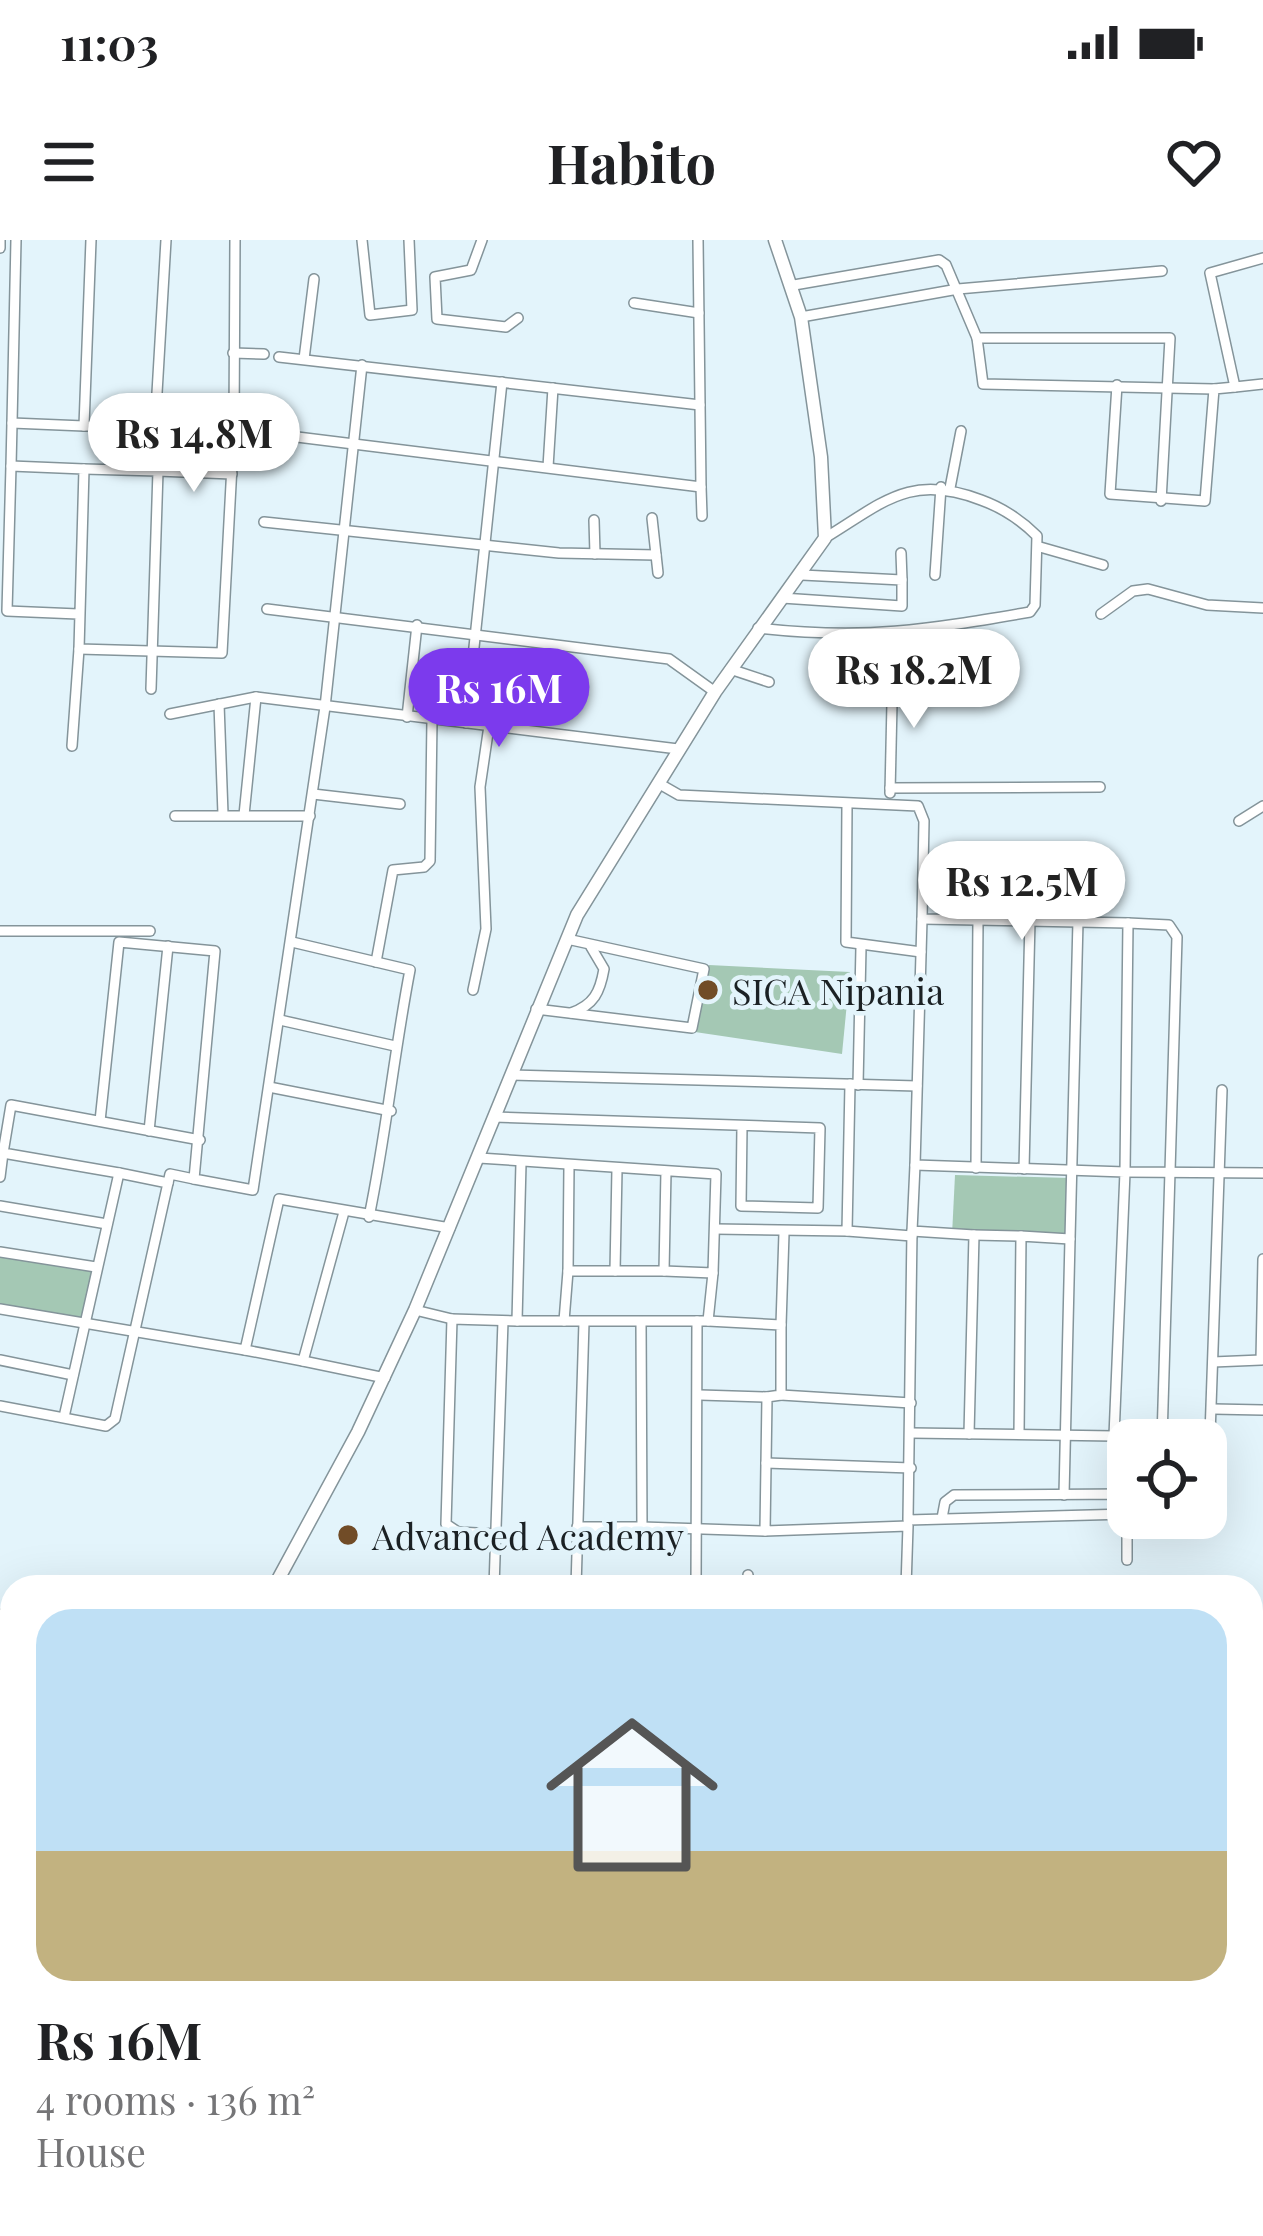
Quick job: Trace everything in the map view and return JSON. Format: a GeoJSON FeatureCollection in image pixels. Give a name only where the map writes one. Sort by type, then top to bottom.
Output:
{"type":"FeatureCollection","features":[{"type":"Feature","properties":{"kind":"street"},"geometry":{"type":"LineString","coordinates":[[16,240],[4,611],[78,614]]}},
{"type":"Feature","properties":{"kind":"street"},"geometry":{"type":"LineString","coordinates":[[84,426],[91,240]]}},
{"type":"Feature","properties":{"kind":"street"},"geometry":{"type":"LineString","coordinates":[[154,428],[166,240]]}},
{"type":"Feature","properties":{"kind":"street"},"geometry":{"type":"LineString","coordinates":[[79,649],[222,653],[234,428],[235,240]]}},
{"type":"Feature","properties":{"kind":"street"},"geometry":{"type":"LineString","coordinates":[[362,240],[370,316],[412,310],[409,240]]}},
{"type":"Feature","properties":{"kind":"street"},"geometry":{"type":"LineString","coordinates":[[482,240],[471,270],[435,277],[437,320],[506,327],[518,318]]}},
{"type":"Feature","properties":{"kind":"street"},"geometry":{"type":"LineString","coordinates":[[698,240],[702,517]]}},
{"type":"Feature","properties":{"kind":"street"},"geometry":{"type":"LineString","coordinates":[[775,240],[794,285],[801,317],[821,457],[825,538]]}},
{"type":"Feature","properties":{"kind":"street"},"geometry":{"type":"LineString","coordinates":[[794,285],[939,260],[958,290],[977,338],[982,383],[1214,388],[1263,384]]}},
{"type":"Feature","properties":{"kind":"street"},"geometry":{"type":"LineString","coordinates":[[1235,387],[1210,273],[1262,262]]}},
{"type":"Feature","properties":{"kind":"street"},"geometry":{"type":"LineString","coordinates":[[801,317],[958,290],[1162,271]]}},
{"type":"Feature","properties":{"kind":"street"},"geometry":{"type":"LineString","coordinates":[[304,359],[314,279]]}},
{"type":"Feature","properties":{"kind":"street"},"geometry":{"type":"LineString","coordinates":[[634,303],[699,313]]}},
{"type":"Feature","properties":{"kind":"street"},"geometry":{"type":"LineString","coordinates":[[977,338],[1167,337],[1171,386],[1161,501]]}},
{"type":"Feature","properties":{"kind":"street"},"geometry":{"type":"LineString","coordinates":[[233,353],[264,354]]}},
{"type":"Feature","properties":{"kind":"street"},"geometry":{"type":"LineString","coordinates":[[278,357],[700,404]]}},
{"type":"Feature","properties":{"kind":"street"},"geometry":{"type":"LineString","coordinates":[[253,1190],[325,707],[362,365]]}},
{"type":"Feature","properties":{"kind":"street"},"geometry":{"type":"LineString","coordinates":[[466,723],[502,382]]}},
{"type":"Feature","properties":{"kind":"street"},"geometry":{"type":"LineString","coordinates":[[1117,385],[1108,491],[1161,501],[1207,500],[1214,388]]}},
{"type":"Feature","properties":{"kind":"street"},"geometry":{"type":"LineString","coordinates":[[548,467],[553,388]]}},
{"type":"Feature","properties":{"kind":"street"},"geometry":{"type":"LineString","coordinates":[[12,423],[234,428]]}},
{"type":"Feature","properties":{"kind":"street"},"geometry":{"type":"LineString","coordinates":[[935,575],[945,487],[961,431]]}},
{"type":"Feature","properties":{"kind":"street"},"geometry":{"type":"LineString","coordinates":[[265,433],[700,487]]}},
{"type":"Feature","properties":{"kind":"street"},"geometry":{"type":"LineString","coordinates":[[11,466],[232,474]]}},
{"type":"Feature","properties":{"kind":"street"},"geometry":{"type":"LineString","coordinates":[[72,746],[84,469]]}},
{"type":"Feature","properties":{"kind":"street"},"geometry":{"type":"LineString","coordinates":[[151,688],[158,471]]}},
{"type":"Feature","properties":{"kind":"street"},"geometry":{"type":"LineString","coordinates":[[280,1575],[416,1310],[567,938],[607,862],[678,749],[825,538],[889,499],[945,487],[1001,508],[1024,523],[1040,547],[1102,566]]}},
{"type":"Feature","properties":{"kind":"street"},"geometry":{"type":"LineString","coordinates":[[652,518],[658,573]]}},
{"type":"Feature","properties":{"kind":"street"},"geometry":{"type":"LineString","coordinates":[[594,520],[595,554]]}},
{"type":"Feature","properties":{"kind":"street"},"geometry":{"type":"LineString","coordinates":[[263,522],[595,554],[656,555]]}},
{"type":"Feature","properties":{"kind":"street"},"geometry":{"type":"LineString","coordinates":[[758,628],[833,636],[897,634],[1030,611],[1040,547]]}},
{"type":"Feature","properties":{"kind":"street"},"geometry":{"type":"LineString","coordinates":[[891,805],[893,656],[902,606],[901,553]]}},
{"type":"Feature","properties":{"kind":"street"},"geometry":{"type":"LineString","coordinates":[[802,575],[902,580]]}},
{"type":"Feature","properties":{"kind":"street"},"geometry":{"type":"LineString","coordinates":[[1101,614],[1133,591],[1148,590],[1207,605],[1263,608]]}},
{"type":"Feature","properties":{"kind":"street"},"geometry":{"type":"LineString","coordinates":[[782,598],[902,606]]}},
{"type":"Feature","properties":{"kind":"street"},"geometry":{"type":"LineString","coordinates":[[267,609],[669,658],[715,692]]}},
{"type":"Feature","properties":{"kind":"street"},"geometry":{"type":"LineString","coordinates":[[407,717],[417,625]]}},
{"type":"Feature","properties":{"kind":"street"},"geometry":{"type":"LineString","coordinates":[[730,669],[769,682]]}},
{"type":"Feature","properties":{"kind":"street"},"geometry":{"type":"LineString","coordinates":[[244,814],[256,697]]}},
{"type":"Feature","properties":{"kind":"street"},"geometry":{"type":"LineString","coordinates":[[170,714],[256,697],[678,749]]}},
{"type":"Feature","properties":{"kind":"street"},"geometry":{"type":"LineString","coordinates":[[219,704],[223,814]]}},
{"type":"Feature","properties":{"kind":"street"},"geometry":{"type":"LineString","coordinates":[[376,962],[393,871],[424,867],[430,861],[432,720]]}},
{"type":"Feature","properties":{"kind":"street"},"geometry":{"type":"LineString","coordinates":[[473,990],[486,929],[480,787],[489,726]]}},
{"type":"Feature","properties":{"kind":"street"},"geometry":{"type":"LineString","coordinates":[[658,783],[679,795],[917,806],[922,812],[906,1575]]}},
{"type":"Feature","properties":{"kind":"street"},"geometry":{"type":"LineString","coordinates":[[890,788],[1100,787]]}},
{"type":"Feature","properties":{"kind":"street"},"geometry":{"type":"LineString","coordinates":[[313,794],[400,804]]}},
{"type":"Feature","properties":{"kind":"street"},"geometry":{"type":"LineString","coordinates":[[847,805],[844,934],[848,944],[921,952]]}},
{"type":"Feature","properties":{"kind":"street"},"geometry":{"type":"LineString","coordinates":[[1239,821],[1263,806]]}},
{"type":"Feature","properties":{"kind":"street"},"geometry":{"type":"LineString","coordinates":[[176,816],[310,816]]}},
{"type":"Feature","properties":{"kind":"street"},"geometry":{"type":"LineString","coordinates":[[922,919],[1128,922],[1169,925],[1178,937],[1163,1419]]}},
{"type":"Feature","properties":{"kind":"street"},"geometry":{"type":"LineString","coordinates":[[976,1168],[978,920]]}},
{"type":"Feature","properties":{"kind":"street"},"geometry":{"type":"LineString","coordinates":[[1024,1169],[1030,920]]}},
{"type":"Feature","properties":{"kind":"street"},"geometry":{"type":"LineString","coordinates":[[1064,1495],[1078,921]]}},
{"type":"Feature","properties":{"kind":"street"},"geometry":{"type":"LineString","coordinates":[[1115,1419],[1128,922]]}},
{"type":"Feature","properties":{"kind":"street"},"geometry":{"type":"LineString","coordinates":[[0,931],[150,931]]}},
{"type":"Feature","properties":{"kind":"street"},"geometry":{"type":"LineString","coordinates":[[536,1009],[692,1028],[704,969],[567,938]]}},
{"type":"Feature","properties":{"kind":"street"},"geometry":{"type":"LineString","coordinates":[[100,1121],[119,941],[215,951],[194,1179]]}},
{"type":"Feature","properties":{"kind":"street"},"geometry":{"type":"LineString","coordinates":[[292,942],[410,970],[395,1046],[391,1111],[369,1217]]}},
{"type":"Feature","properties":{"kind":"street"},"geometry":{"type":"LineString","coordinates":[[149,1131],[168,946]]}},
{"type":"Feature","properties":{"kind":"street"},"geometry":{"type":"LineString","coordinates":[[567,1014],[587,1007],[601,984],[604,969],[591,947]]}},
{"type":"Feature","properties":{"kind":"street"},"geometry":{"type":"LineString","coordinates":[[847,1231],[861,947]]}},
{"type":"Feature","properties":{"kind":"street"},"geometry":{"type":"LineString","coordinates":[[280,1020],[395,1046]]}},
{"type":"Feature","properties":{"kind":"street"},"geometry":{"type":"LineString","coordinates":[[511,1075],[917,1086]]}},
{"type":"Feature","properties":{"kind":"street"},"geometry":{"type":"LineString","coordinates":[[269,1087],[391,1111]]}},
{"type":"Feature","properties":{"kind":"street"},"geometry":{"type":"LineString","coordinates":[[1211,1419],[1222,1090]]}},
{"type":"Feature","properties":{"kind":"street"},"geometry":{"type":"LineString","coordinates":[[0,1177],[11,1105],[200,1140]]}},
{"type":"Feature","properties":{"kind":"street"},"geometry":{"type":"LineString","coordinates":[[494,1117],[820,1128],[818,1208],[741,1206],[742,1126]]}},
{"type":"Feature","properties":{"kind":"street"},"geometry":{"type":"LineString","coordinates":[[3,1153],[168,1183]]}},
{"type":"Feature","properties":{"kind":"street"},"geometry":{"type":"LineString","coordinates":[[479,1159],[716,1174],[713,1273],[703,1322],[695,1575]]}},
{"type":"Feature","properties":{"kind":"street"},"geometry":{"type":"LineString","coordinates":[[518,1322],[521,1163]]}},
{"type":"Feature","properties":{"kind":"street"},"geometry":{"type":"LineString","coordinates":[[915,1165],[1263,1173]]}},
{"type":"Feature","properties":{"kind":"street"},"geometry":{"type":"LineString","coordinates":[[564,1322],[569,1166]]}},
{"type":"Feature","properties":{"kind":"street"},"geometry":{"type":"LineString","coordinates":[[615,1271],[617,1169]]}},
{"type":"Feature","properties":{"kind":"street"},"geometry":{"type":"LineString","coordinates":[[664,1271],[666,1172]]}},
{"type":"Feature","properties":{"kind":"street"},"geometry":{"type":"LineString","coordinates":[[64,1417],[119,1173]]}},
{"type":"Feature","properties":{"kind":"street"},"geometry":{"type":"LineString","coordinates":[[0,1406],[112,1425],[170,1174],[369,1217],[450,1228]]}},
{"type":"Feature","properties":{"kind":"street"},"geometry":{"type":"LineString","coordinates":[[245,1350],[279,1199]]}},
{"type":"Feature","properties":{"kind":"street"},"geometry":{"type":"LineString","coordinates":[[0,1206],[106,1224]]}},
{"type":"Feature","properties":{"kind":"street"},"geometry":{"type":"LineString","coordinates":[[303,1361],[344,1212]]}},
{"type":"Feature","properties":{"kind":"street"},"geometry":{"type":"LineString","coordinates":[[715,1229],[1070,1239]]}},
{"type":"Feature","properties":{"kind":"street"},"geometry":{"type":"LineString","coordinates":[[782,1395],[784,1233]]}},
{"type":"Feature","properties":{"kind":"street"},"geometry":{"type":"LineString","coordinates":[[968,1434],[974,1235]]}},
{"type":"Feature","properties":{"kind":"street"},"geometry":{"type":"LineString","coordinates":[[1018,1434],[1021,1236]]}},
{"type":"Feature","properties":{"kind":"street"},"geometry":{"type":"LineString","coordinates":[[0,1252],[96,1267]]}},
{"type":"Feature","properties":{"kind":"street"},"geometry":{"type":"LineString","coordinates":[[1213,1362],[1262,1360],[1263,1259]]}},
{"type":"Feature","properties":{"kind":"street"},"geometry":{"type":"LineString","coordinates":[[568,1271],[713,1273]]}},
{"type":"Feature","properties":{"kind":"street"},"geometry":{"type":"LineString","coordinates":[[0,1309],[385,1378]]}},
{"type":"Feature","properties":{"kind":"street"},"geometry":{"type":"LineString","coordinates":[[416,1310],[452,1319],[518,1322],[782,1325]]}},
{"type":"Feature","properties":{"kind":"street"},"geometry":{"type":"LineString","coordinates":[[452,1319],[446,1524],[458,1532],[496,1534]]}},
{"type":"Feature","properties":{"kind":"street"},"geometry":{"type":"LineString","coordinates":[[494,1575],[503,1321]]}},
{"type":"Feature","properties":{"kind":"street"},"geometry":{"type":"LineString","coordinates":[[576,1575],[584,1322]]}},
{"type":"Feature","properties":{"kind":"street"},"geometry":{"type":"LineString","coordinates":[[640,1322],[641,1526]]}},
{"type":"Feature","properties":{"kind":"street"},"geometry":{"type":"LineString","coordinates":[[0,1360],[74,1375]]}},
{"type":"Feature","properties":{"kind":"street"},"geometry":{"type":"LineString","coordinates":[[700,1395],[911,1403]]}},
{"type":"Feature","properties":{"kind":"street"},"geometry":{"type":"LineString","coordinates":[[765,1531],[766,1396]]}},
{"type":"Feature","properties":{"kind":"street"},"geometry":{"type":"LineString","coordinates":[[1213,1409],[1263,1410]]}},
{"type":"Feature","properties":{"kind":"street"},"geometry":{"type":"LineString","coordinates":[[911,1433],[1107,1436]]}},
{"type":"Feature","properties":{"kind":"street"},"geometry":{"type":"LineString","coordinates":[[766,1463],[911,1468]]}},
{"type":"Feature","properties":{"kind":"street"},"geometry":{"type":"LineString","coordinates":[[942,1518],[945,1502],[953,1495],[1107,1494]]}},
{"type":"Feature","properties":{"kind":"street"},"geometry":{"type":"LineString","coordinates":[[577,1526],[765,1531],[942,1518],[1107,1514]]}},
{"type":"Feature","properties":{"kind":"street"},"geometry":{"type":"LineString","coordinates":[[1127,1539],[1127,1560]]}},
{"type":"Feature","properties":{"kind":"green space"},"geometry":{"type":"Polygon","coordinates":[[[709,965],[850,972],[842,1054],[695,1032],[709,965]]]}},
{"type":"Feature","properties":{"kind":"green space"},"geometry":{"type":"Polygon","coordinates":[[[955,1175],[1071,1178],[1071,1239],[952,1235],[955,1175]]]}},
{"type":"Feature","properties":{"kind":"green space"},"geometry":{"type":"Polygon","coordinates":[[[0,1257],[94,1272],[83,1328],[0,1312],[0,1257]]]}},
{"type":"Feature","properties":{"kind":"place","name":"SICA Nipania"},"geometry":{"type":"Point","coordinates":[708,990]}},
{"type":"Feature","properties":{"kind":"place","name":"Advanced Academy"},"geometry":{"type":"Point","coordinates":[348,1535]}}]}
